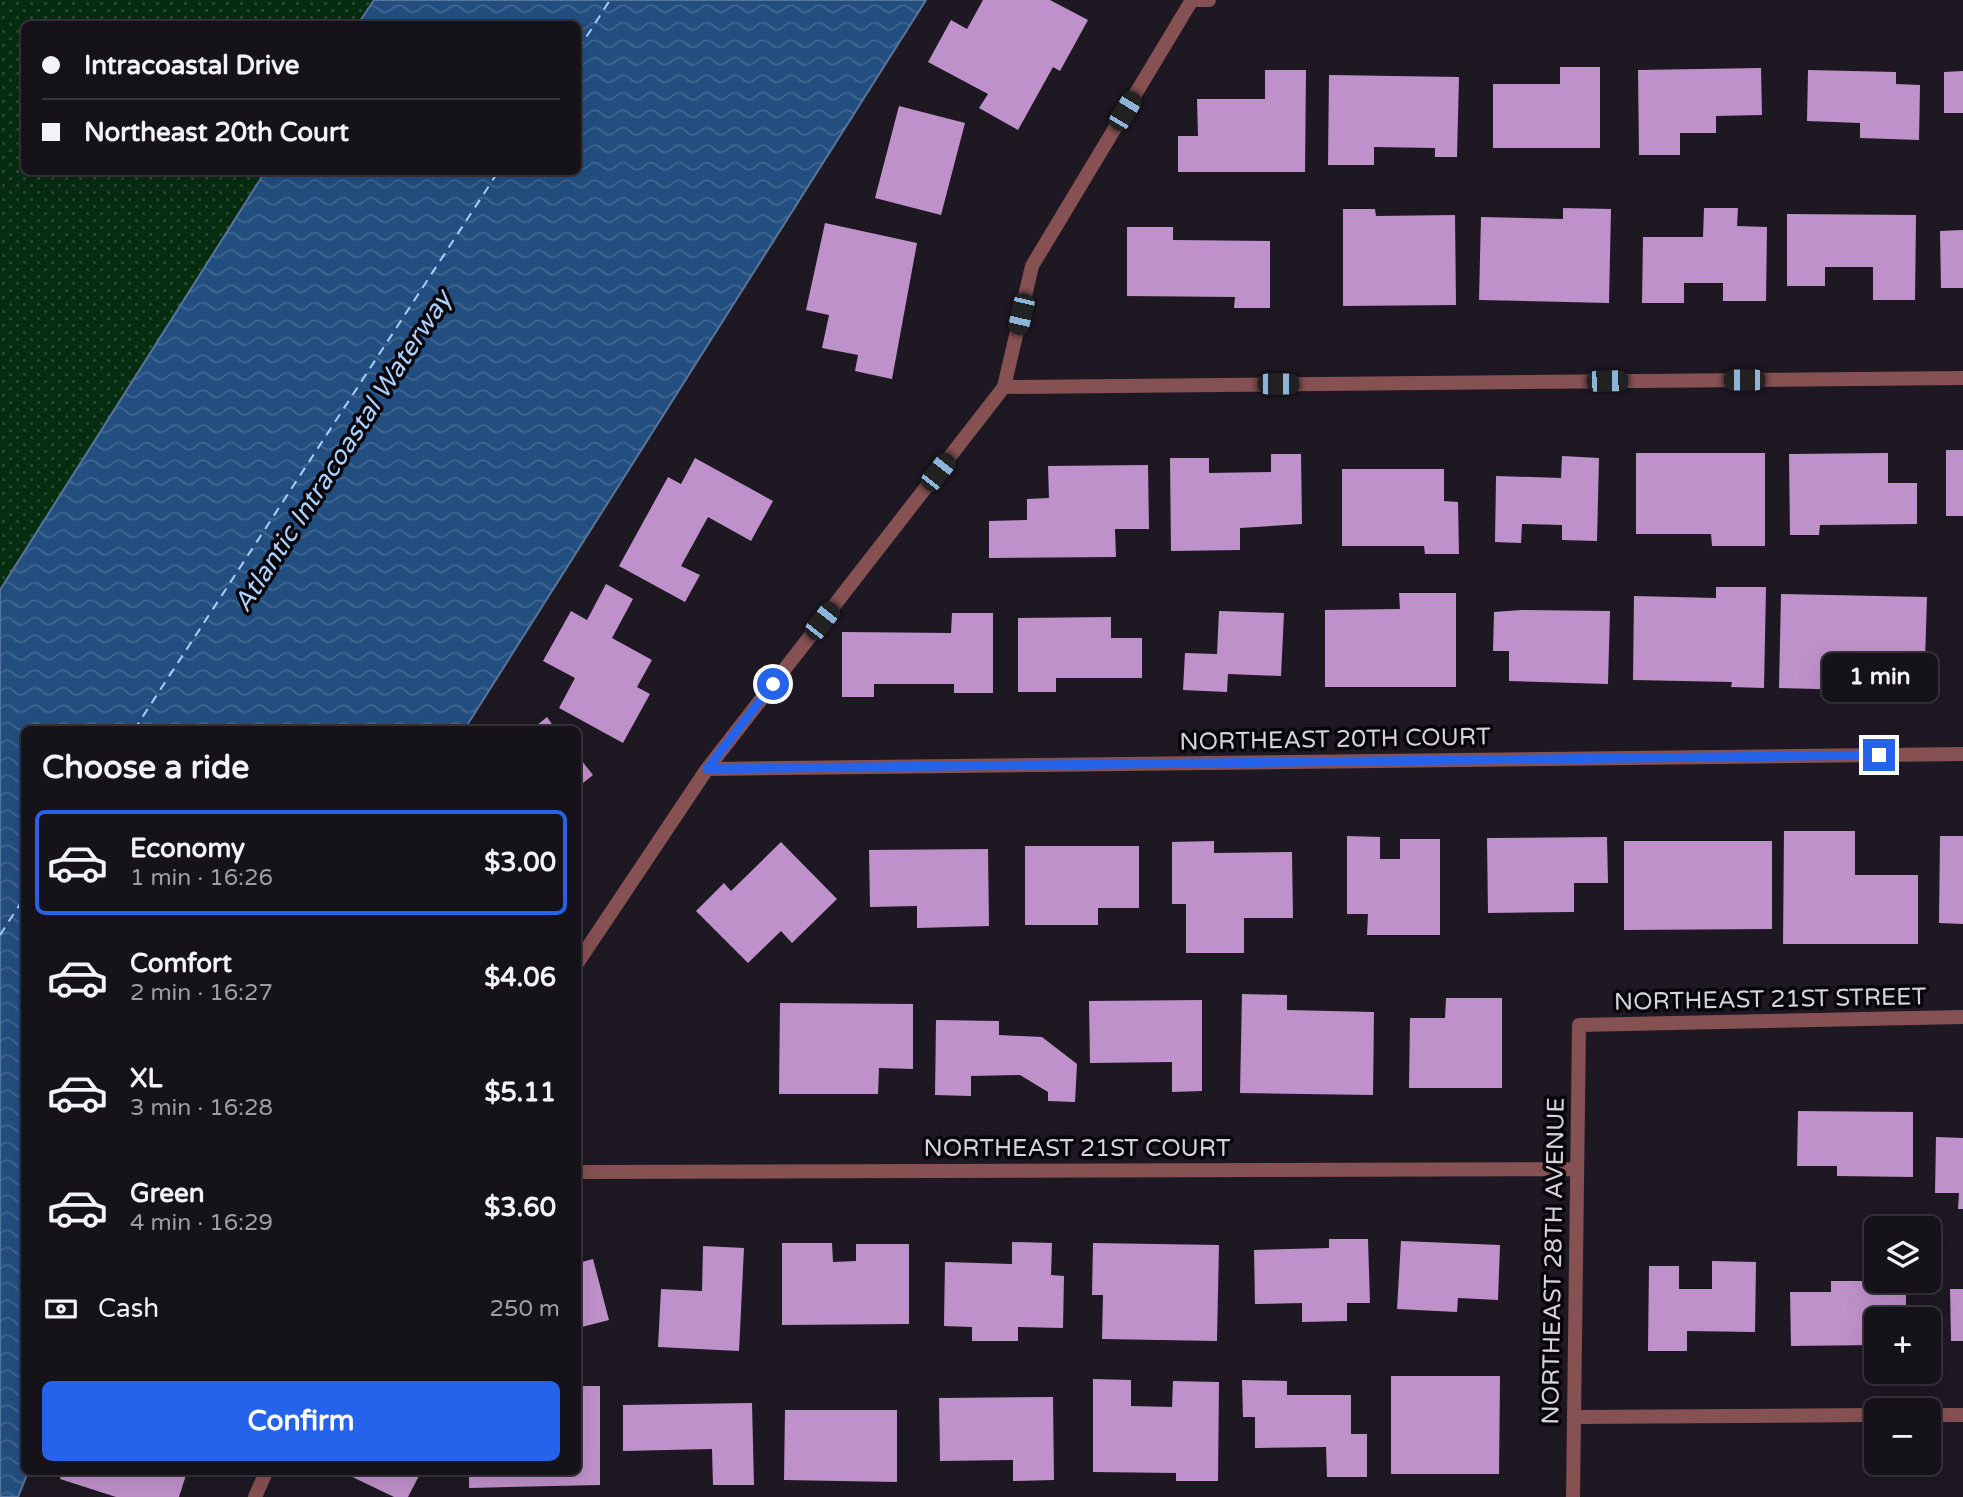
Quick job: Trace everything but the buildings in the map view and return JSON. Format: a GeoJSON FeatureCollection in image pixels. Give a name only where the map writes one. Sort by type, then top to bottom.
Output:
{"type":"FeatureCollection","features":[{"type":"Feature","properties":{"kind":"street"},"geometry":{"type":"LineString","coordinates":[[581,958],[707,769],[1004,387],[1032,266],[1191,0],[1209,0]]}},
{"type":"Feature","properties":{"kind":"street"},"geometry":{"type":"LineString","coordinates":[[1004,387],[1963,378]]}},
{"type":"Feature","properties":{"kind":"street","name":"NORTHEAST 20TH COURT"},"geometry":{"type":"LineString","coordinates":[[707,769],[1963,754]]}},
{"type":"Feature","properties":{"kind":"street","name":"NORTHEAST 21ST STREET"},"geometry":{"type":"LineString","coordinates":[[1579,1026],[1963,1017]]}},
{"type":"Feature","properties":{"kind":"street","name":"NORTHEAST 28TH AVENUE"},"geometry":{"type":"LineString","coordinates":[[1573,1497],[1579,1026]]}},
{"type":"Feature","properties":{"kind":"street","name":"NORTHEAST 21ST COURT"},"geometry":{"type":"LineString","coordinates":[[581,1172],[1577,1169]]}},
{"type":"Feature","properties":{"kind":"street"},"geometry":{"type":"LineString","coordinates":[[1574,1417],[1864,1415]]}},
{"type":"Feature","properties":{"kind":"street"},"geometry":{"type":"LineString","coordinates":[[1941,1415],[1963,1415]]}},
{"type":"Feature","properties":{"kind":"street"},"geometry":{"type":"LineString","coordinates":[[255,1497],[265,1475]]}},
{"type":"Feature","properties":{"kind":"green space"},"geometry":{"type":"Polygon","coordinates":[[[0,0],[374,0],[360,21],[21,21],[21,175],[263,175],[0,590],[0,0]]]}},
{"type":"Feature","properties":{"kind":"water","name":"Atlantic Intracoastal Waterway"},"geometry":{"type":"Polygon","coordinates":[[[374,0],[926,0],[467,726],[21,726],[21,1475],[27,1475],[18,1497],[0,1497],[0,590],[263,175],[581,175],[581,21],[360,21],[374,0]]]}},
{"type":"Feature","properties":{"kind":"ferry route"},"geometry":{"type":"LineString","coordinates":[[581,45],[610,0]]}},
{"type":"Feature","properties":{"kind":"ferry route"},"geometry":{"type":"LineString","coordinates":[[137,726],[496,175]]}},
{"type":"Feature","properties":{"kind":"ferry route"},"geometry":{"type":"LineString","coordinates":[[0,935],[21,903]]}},
{"type":"Feature","properties":{"kind":"route"},"geometry":{"type":"LineString","coordinates":[[773,684],[707,769],[1879,755]]}}]}
